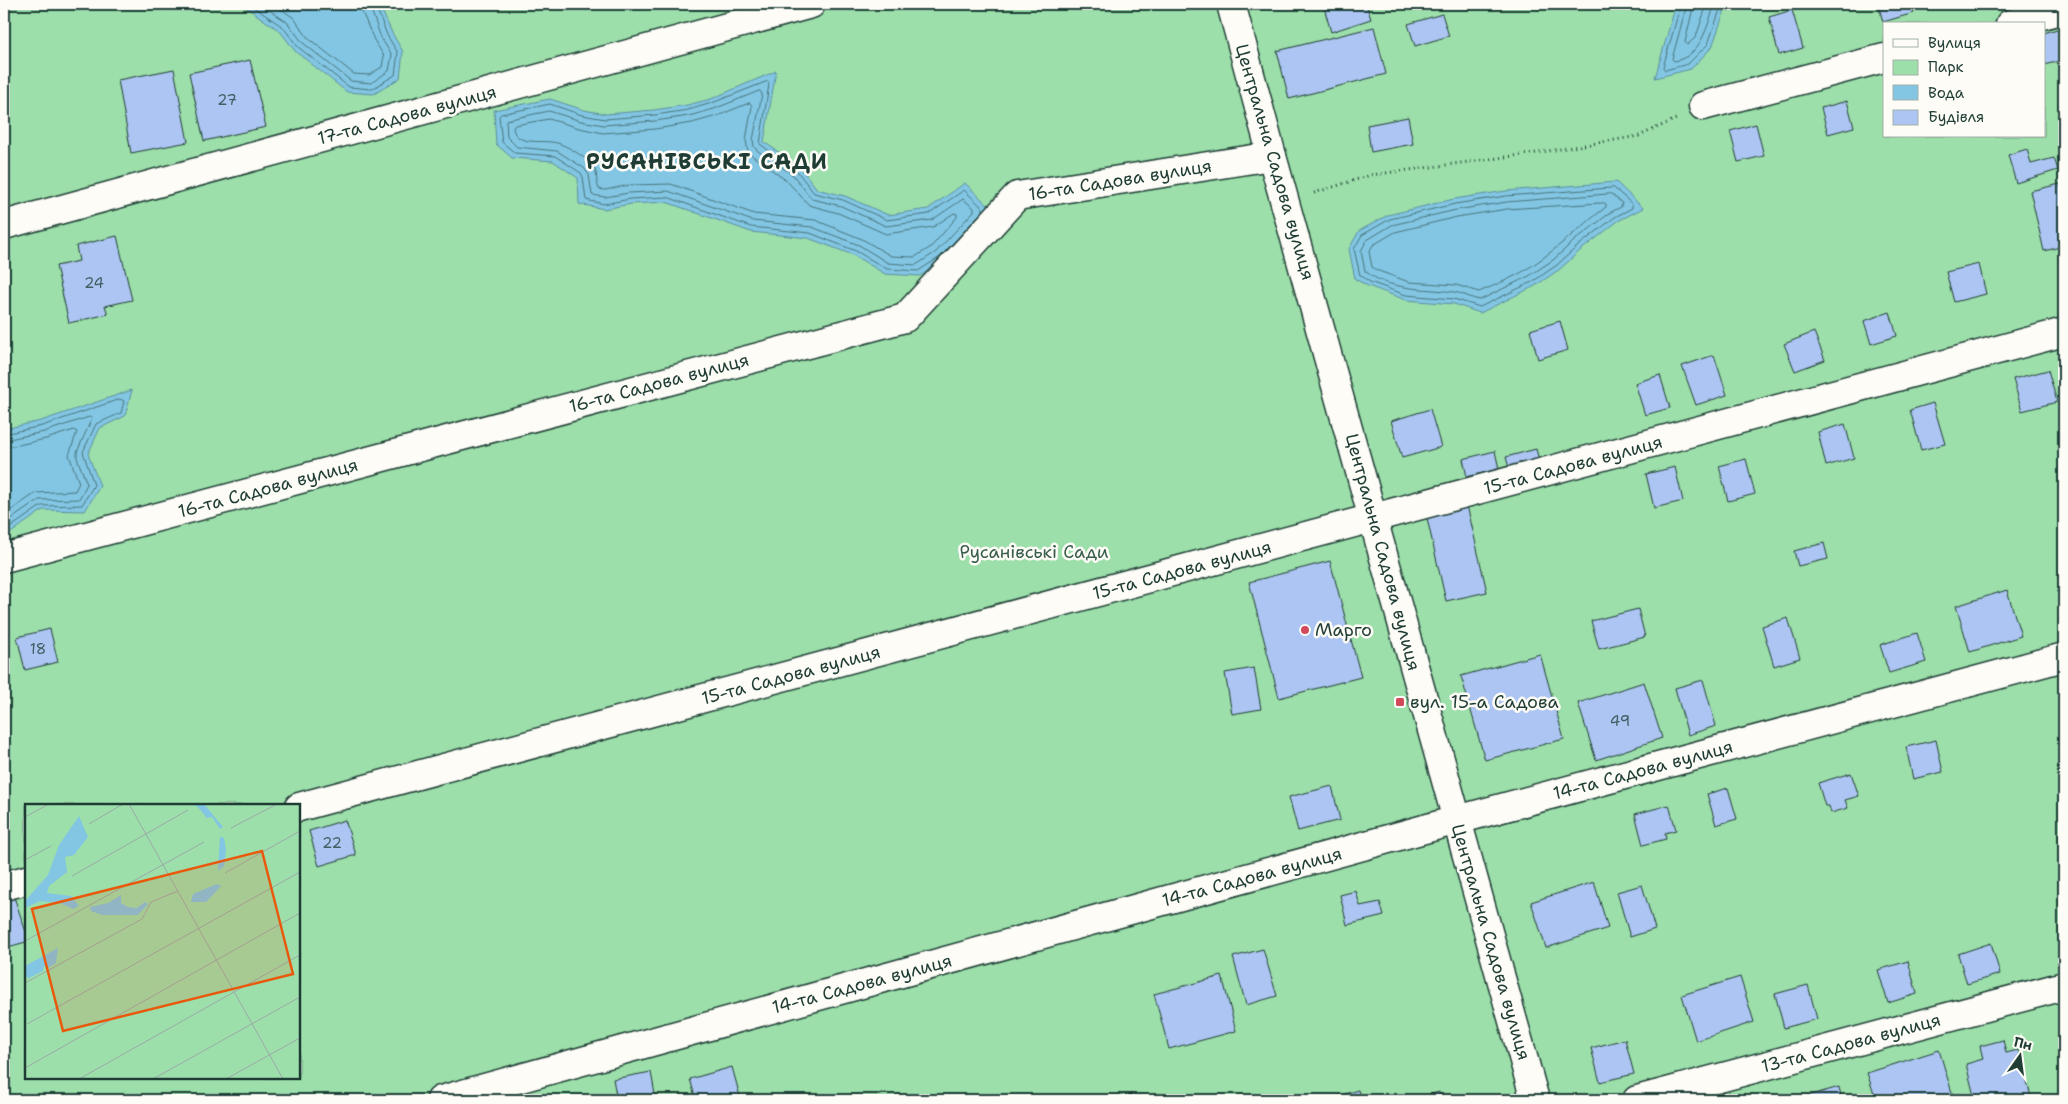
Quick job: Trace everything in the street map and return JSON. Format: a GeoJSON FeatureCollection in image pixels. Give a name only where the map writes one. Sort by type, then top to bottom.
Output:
{"type":"FeatureCollection","features":[{"type":"Feature","properties":{"kind":"street","name":"17-та Садова вулиця"},"geometry":{"type":"LineString","coordinates":[[4,226],[811,4]]}},
{"type":"Feature","properties":{"kind":"street","name":"Центральна Садова вулиця"},"geometry":{"type":"LineString","coordinates":[[1232,4],[1272,156],[1535,1100]]}},
{"type":"Feature","properties":{"kind":"street"},"geometry":{"type":"LineString","coordinates":[[2017,22],[2064,9]]}},
{"type":"Feature","properties":{"kind":"street"},"geometry":{"type":"LineString","coordinates":[[1703,106],[1883,58]]}},
{"type":"Feature","properties":{"kind":"street","name":"16-та Садова вулиця"},"geometry":{"type":"LineString","coordinates":[[4,558],[905,318],[1016,196],[1272,156]]}},
{"type":"Feature","properties":{"kind":"street","name":"15-та Садова вулиця"},"geometry":{"type":"LineString","coordinates":[[300,807],[2064,332]]}},
{"type":"Feature","properties":{"kind":"street","name":"14-та Садова вулиця"},"geometry":{"type":"LineString","coordinates":[[442,1100],[1457,820],[2064,656]]}},
{"type":"Feature","properties":{"kind":"street"},"geometry":{"type":"LineString","coordinates":[[4,886],[25,880]]}},
{"type":"Feature","properties":{"kind":"street","name":"13-та Садова вулиця"},"geometry":{"type":"LineString","coordinates":[[1637,1100],[2064,986]]}},
{"type":"Feature","properties":{"kind":"path"},"geometry":{"type":"LineString","coordinates":[[1286,202],[1371,174],[1639,136],[1703,106]]}},
{"type":"Feature","properties":{"kind":"green space","name":"Русанівські Сади"},"geometry":{"type":"Polygon","coordinates":[[[4,4],[2064,4],[2064,1100],[4,1100],[4,4]]]}},
{"type":"Feature","properties":{"kind":"water"},"geometry":{"type":"Polygon","coordinates":[[[235,4],[379,4],[403,52],[400,78],[374,94],[347,92],[295,51],[280,31],[244,6],[235,4]]]}},
{"type":"Feature","properties":{"kind":"water"},"geometry":{"type":"Polygon","coordinates":[[[1676,4],[1727,4],[1712,47],[1691,69],[1655,78],[1676,4]]]}},
{"type":"Feature","properties":{"kind":"water"},"geometry":{"type":"Polygon","coordinates":[[[776,71],[764,142],[800,167],[817,189],[845,196],[888,215],[928,209],[965,183],[992,209],[944,261],[920,276],[885,274],[853,255],[808,238],[751,232],[666,202],[631,204],[604,209],[579,204],[578,178],[553,161],[512,158],[496,144],[494,110],[550,99],[584,110],[606,114],[654,110],[711,99],[776,71]]]}},
{"type":"Feature","properties":{"kind":"water"},"geometry":{"type":"Polygon","coordinates":[[[1616,182],[1643,208],[1618,221],[1560,269],[1535,286],[1480,313],[1454,304],[1406,300],[1368,286],[1355,279],[1349,249],[1359,231],[1388,215],[1454,199],[1506,191],[1616,182]]]}},
{"type":"Feature","properties":{"kind":"water"},"geometry":{"type":"Polygon","coordinates":[[[132,390],[125,416],[100,428],[88,454],[100,486],[85,511],[43,510],[5,537],[4,429],[41,421],[132,390]]]}},
{"type":"Feature","properties":{"kind":"building"},"geometry":{"type":"Polygon","coordinates":[[[1323,4],[1366,4],[1371,19],[1331,32],[1323,4]]]}},
{"type":"Feature","properties":{"kind":"building"},"geometry":{"type":"Polygon","coordinates":[[[1878,4],[1912,4],[1914,13],[1883,22],[1878,4]]]}},
{"type":"Feature","properties":{"kind":"building"},"geometry":{"type":"Polygon","coordinates":[[[1792,10],[1803,48],[1779,55],[1769,17],[1792,10]]]}},
{"type":"Feature","properties":{"kind":"building"},"geometry":{"type":"Polygon","coordinates":[[[1442,14],[1449,36],[1415,46],[1408,24],[1442,14]]]}},
{"type":"Feature","properties":{"kind":"building"},"geometry":{"type":"Polygon","coordinates":[[[1374,27],[1386,74],[1289,99],[1277,51],[1374,27]]]}},
{"type":"Feature","properties":{"kind":"building"},"geometry":{"type":"Polygon","coordinates":[[[2064,27],[2064,60],[2046,64],[2046,32],[2064,27]]]}},
{"type":"Feature","properties":{"kind":"building"},"geometry":{"type":"Polygon","coordinates":[[[250,60],[266,127],[204,141],[189,73],[250,60]]]}},
{"type":"Feature","properties":{"kind":"building"},"geometry":{"type":"Polygon","coordinates":[[[174,69],[188,142],[131,153],[118,80],[174,69]]]}},
{"type":"Feature","properties":{"kind":"building"},"geometry":{"type":"Polygon","coordinates":[[[1847,101],[1854,127],[1828,134],[1821,108],[1847,101]]]}},
{"type":"Feature","properties":{"kind":"building"},"geometry":{"type":"Polygon","coordinates":[[[1408,117],[1413,144],[1371,152],[1367,125],[1408,117]]]}},
{"type":"Feature","properties":{"kind":"building"},"geometry":{"type":"Polygon","coordinates":[[[1756,124],[1764,156],[1738,162],[1730,131],[1756,124]]]}},
{"type":"Feature","properties":{"kind":"building"},"geometry":{"type":"Polygon","coordinates":[[[2027,149],[2031,164],[2054,158],[2058,170],[2016,183],[2008,155],[2027,149]]]}},
{"type":"Feature","properties":{"kind":"building"},"geometry":{"type":"Polygon","coordinates":[[[2060,184],[2064,201],[2064,246],[2044,251],[2030,191],[2060,184]]]}},
{"type":"Feature","properties":{"kind":"building"},"geometry":{"type":"Polygon","coordinates":[[[117,236],[132,300],[105,306],[108,314],[69,323],[56,266],[79,261],[76,246],[117,236]]]}},
{"type":"Feature","properties":{"kind":"building"},"geometry":{"type":"Polygon","coordinates":[[[1979,264],[1986,294],[1954,302],[1946,272],[1979,264]]]}},
{"type":"Feature","properties":{"kind":"building"},"geometry":{"type":"Polygon","coordinates":[[[1890,312],[1897,336],[1871,344],[1864,321],[1890,312]]]}},
{"type":"Feature","properties":{"kind":"building"},"geometry":{"type":"Polygon","coordinates":[[[1560,321],[1568,350],[1538,359],[1530,330],[1560,321]]]}},
{"type":"Feature","properties":{"kind":"building"},"geometry":{"type":"Polygon","coordinates":[[[1814,332],[1825,360],[1795,371],[1784,344],[1814,332]]]}},
{"type":"Feature","properties":{"kind":"building"},"geometry":{"type":"Polygon","coordinates":[[[1714,355],[1727,395],[1696,405],[1682,366],[1714,355]]]}},
{"type":"Feature","properties":{"kind":"building"},"geometry":{"type":"Polygon","coordinates":[[[2048,370],[2057,402],[2022,411],[2013,379],[2048,370]]]}},
{"type":"Feature","properties":{"kind":"building"},"geometry":{"type":"Polygon","coordinates":[[[1660,375],[1670,408],[1645,415],[1635,383],[1660,375]]]}},
{"type":"Feature","properties":{"kind":"building"},"geometry":{"type":"Polygon","coordinates":[[[1933,403],[1945,444],[1921,450],[1910,410],[1933,403]]]}},
{"type":"Feature","properties":{"kind":"building"},"geometry":{"type":"Polygon","coordinates":[[[1430,409],[1441,447],[1402,458],[1391,421],[1430,409]]]}},
{"type":"Feature","properties":{"kind":"building"},"geometry":{"type":"Polygon","coordinates":[[[1845,424],[1854,458],[1826,466],[1818,432],[1845,424]]]}},
{"type":"Feature","properties":{"kind":"building"},"geometry":{"type":"Polygon","coordinates":[[[1536,449],[1540,464],[1510,472],[1506,457],[1536,449]]]}},
{"type":"Feature","properties":{"kind":"building"},"geometry":{"type":"Polygon","coordinates":[[[1495,451],[1499,469],[1467,477],[1463,459],[1495,451]]]}},
{"type":"Feature","properties":{"kind":"building"},"geometry":{"type":"Polygon","coordinates":[[[1746,459],[1755,494],[1728,501],[1719,466],[1746,459]]]}},
{"type":"Feature","properties":{"kind":"building"},"geometry":{"type":"Polygon","coordinates":[[[1675,467],[1683,501],[1654,508],[1646,474],[1675,467]]]}},
{"type":"Feature","properties":{"kind":"building"},"geometry":{"type":"Polygon","coordinates":[[[1467,505],[1487,592],[1446,601],[1426,514],[1467,505]]]}},
{"type":"Feature","properties":{"kind":"building"},"geometry":{"type":"Polygon","coordinates":[[[1824,543],[1828,559],[1798,566],[1794,551],[1824,543]]]}},
{"type":"Feature","properties":{"kind":"building","name":"Марго"},"geometry":{"type":"Polygon","coordinates":[[[1330,561],[1361,677],[1279,698],[1249,582],[1330,561]]]}},
{"type":"Feature","properties":{"kind":"building"},"geometry":{"type":"Polygon","coordinates":[[[2007,590],[2021,636],[1970,652],[1956,606],[2007,590]]]}},
{"type":"Feature","properties":{"kind":"building"},"geometry":{"type":"Polygon","coordinates":[[[1638,609],[1645,637],[1599,649],[1591,621],[1638,609]]]}},
{"type":"Feature","properties":{"kind":"building"},"geometry":{"type":"Polygon","coordinates":[[[1788,618],[1800,658],[1774,666],[1762,626],[1788,618]]]}},
{"type":"Feature","properties":{"kind":"building"},"geometry":{"type":"Polygon","coordinates":[[[50,629],[58,662],[25,670],[17,637],[50,629]]]}},
{"type":"Feature","properties":{"kind":"building"},"geometry":{"type":"Polygon","coordinates":[[[1917,633],[1926,662],[1889,673],[1880,645],[1917,633]]]}},
{"type":"Feature","properties":{"kind":"building"},"geometry":{"type":"Polygon","coordinates":[[[1540,654],[1564,739],[1485,760],[1461,676],[1540,654]]]}},
{"type":"Feature","properties":{"kind":"building"},"geometry":{"type":"Polygon","coordinates":[[[1254,668],[1261,709],[1232,714],[1225,673],[1254,668]]]}},
{"type":"Feature","properties":{"kind":"building"},"geometry":{"type":"Polygon","coordinates":[[[1703,680],[1716,726],[1688,735],[1675,688],[1703,680]]]}},
{"type":"Feature","properties":{"kind":"building"},"geometry":{"type":"Polygon","coordinates":[[[1644,682],[1662,738],[1596,760],[1578,703],[1644,682]]]}},
{"type":"Feature","properties":{"kind":"building"},"geometry":{"type":"Polygon","coordinates":[[[1936,740],[1943,772],[1913,779],[1906,747],[1936,740]]]}},
{"type":"Feature","properties":{"kind":"building"},"geometry":{"type":"Polygon","coordinates":[[[1851,773],[1859,796],[1845,800],[1848,808],[1831,813],[1829,806],[1825,806],[1818,783],[1851,773]]]}},
{"type":"Feature","properties":{"kind":"building"},"geometry":{"type":"Polygon","coordinates":[[[1332,786],[1340,820],[1298,831],[1289,797],[1332,786]]]}},
{"type":"Feature","properties":{"kind":"building"},"geometry":{"type":"Polygon","coordinates":[[[1728,788],[1737,819],[1716,825],[1707,794],[1728,788]]]}},
{"type":"Feature","properties":{"kind":"building"},"geometry":{"type":"Polygon","coordinates":[[[1669,805],[1676,830],[1665,833],[1666,839],[1643,845],[1635,814],[1669,805]]]}},
{"type":"Feature","properties":{"kind":"building"},"geometry":{"type":"Polygon","coordinates":[[[345,820],[356,855],[319,866],[309,831],[345,820]]]}},
{"type":"Feature","properties":{"kind":"building"},"geometry":{"type":"Polygon","coordinates":[[[1594,882],[1608,928],[1546,948],[1531,902],[1594,882]]]}},
{"type":"Feature","properties":{"kind":"building"},"geometry":{"type":"Polygon","coordinates":[[[1642,885],[1655,929],[1630,937],[1617,892],[1642,885]]]}},
{"type":"Feature","properties":{"kind":"building"},"geometry":{"type":"Polygon","coordinates":[[[1356,891],[1360,906],[1380,902],[1384,916],[1347,925],[1340,895],[1356,891]]]}},
{"type":"Feature","properties":{"kind":"building"},"geometry":{"type":"Polygon","coordinates":[[[13,894],[25,929],[25,942],[4,948],[4,896],[13,894]]]}},
{"type":"Feature","properties":{"kind":"building"},"geometry":{"type":"Polygon","coordinates":[[[1991,943],[2000,974],[1967,984],[1958,954],[1991,943]]]}},
{"type":"Feature","properties":{"kind":"building"},"geometry":{"type":"Polygon","coordinates":[[[1263,949],[1277,996],[1246,1005],[1233,957],[1263,949]]]}},
{"type":"Feature","properties":{"kind":"building"},"geometry":{"type":"Polygon","coordinates":[[[1908,961],[1917,994],[1888,1003],[1878,970],[1908,961]]]}},
{"type":"Feature","properties":{"kind":"building"},"geometry":{"type":"Polygon","coordinates":[[[1222,976],[1236,1031],[1169,1049],[1154,994],[1222,976]]]}},
{"type":"Feature","properties":{"kind":"building"},"geometry":{"type":"Polygon","coordinates":[[[1740,977],[1754,1022],[1696,1041],[1682,995],[1740,977]]]}},
{"type":"Feature","properties":{"kind":"building"},"geometry":{"type":"Polygon","coordinates":[[[1808,985],[1817,1019],[1784,1028],[1775,994],[1808,985]]]}},
{"type":"Feature","properties":{"kind":"building"},"geometry":{"type":"Polygon","coordinates":[[[1625,1039],[1634,1074],[1600,1082],[1591,1048],[1625,1039]]]}},
{"type":"Feature","properties":{"kind":"building"},"geometry":{"type":"Polygon","coordinates":[[[2003,1040],[2006,1053],[2018,1050],[2032,1100],[1975,1100],[1966,1064],[1983,1059],[1980,1046],[2003,1040]]]}},
{"type":"Feature","properties":{"kind":"building"},"geometry":{"type":"Polygon","coordinates":[[[1939,1050],[1953,1096],[1939,1100],[1876,1100],[1867,1073],[1939,1050]]]}},
{"type":"Feature","properties":{"kind":"building"},"geometry":{"type":"Polygon","coordinates":[[[732,1067],[741,1100],[696,1100],[690,1079],[732,1067]]]}},
{"type":"Feature","properties":{"kind":"building"},"geometry":{"type":"Polygon","coordinates":[[[651,1072],[656,1100],[617,1100],[613,1079],[651,1072]]]}},
{"type":"Feature","properties":{"kind":"building"},"geometry":{"type":"Polygon","coordinates":[[[1839,1087],[1842,1100],[1801,1100],[1801,1098],[1839,1087]]]}},
{"type":"Feature","properties":{"kind":"building"},"geometry":{"type":"Polygon","coordinates":[[[1358,1090],[1361,1100],[1324,1100],[1358,1090]]]}},
{"type":"Feature","properties":{"kind":"building"},"geometry":{"type":"Polygon","coordinates":[[[1439,1092],[1441,1100],[1410,1100],[1439,1092]]]}},
{"type":"Feature","properties":{"kind":"building"},"geometry":{"type":"Polygon","coordinates":[[[1132,1094],[1133,1100],[1110,1100],[1132,1094]]]}},
{"type":"Feature","properties":{"kind":"building"},"geometry":{"type":"Polygon","coordinates":[[[582,1095],[584,1100],[562,1100],[582,1095]]]}},
{"type":"Feature","properties":{"kind":"place","name":"Марго"},"geometry":{"type":"Point","coordinates":[1305,630]}},
{"type":"Feature","properties":{"kind":"place","name":"вул. 15-а Садова"},"geometry":{"type":"Point","coordinates":[1400,702]}},
{"type":"Feature","properties":{"kind":"district","name":"РУСАНІВСЬКІ САДИ"},"geometry":{"type":"Point","coordinates":[707,161]}}]}
